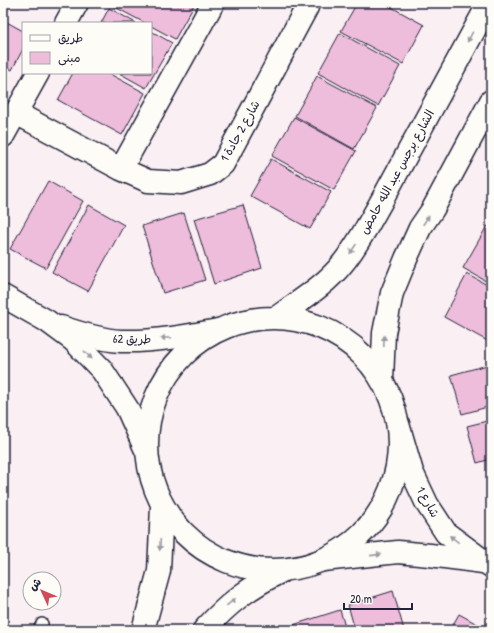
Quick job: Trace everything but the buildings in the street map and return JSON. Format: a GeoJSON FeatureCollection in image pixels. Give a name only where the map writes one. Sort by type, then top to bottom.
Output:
{"type":"FeatureCollection","features":[{"type":"Feature","properties":{"kind":"street"},"geometry":{"type":"LineString","coordinates":[[67,22],[77,3]]}},
{"type":"Feature","properties":{"kind":"street"},"geometry":{"type":"LineString","coordinates":[[121,169],[213,3]]}},
{"type":"Feature","properties":{"kind":"street","name":"شارع 2 جادة 1"},"geometry":{"type":"LineString","coordinates":[[16,113],[121,169],[148,181],[181,182],[210,174],[223,164],[308,3]]}},
{"type":"Feature","properties":{"kind":"street","name":"الشارع برجس عبد الله حامض"},"geometry":{"type":"LineString","coordinates":[[276,318],[325,282],[343,264],[363,235],[489,3]]}},
{"type":"Feature","properties":{"kind":"street"},"geometry":{"type":"LineString","coordinates":[[3,136],[37,74]]}},
{"type":"Feature","properties":{"kind":"street"},"geometry":{"type":"LineString","coordinates":[[382,380],[384,333],[392,293],[420,228],[433,209],[491,101]]}},
{"type":"Feature","properties":{"kind":"street","name":"طريق 62"},"geometry":{"type":"LineString","coordinates":[[3,296],[47,321],[74,341],[102,370],[127,408],[146,450]]}},
{"type":"Feature","properties":{"kind":"street"},"geometry":{"type":"LineString","coordinates":[[276,318],[301,321],[326,329],[348,342],[367,359],[382,380],[392,401],[398,424],[399,452],[394,479],[383,505],[367,528],[347,546],[323,560],[304,566],[285,570],[256,570],[227,562],[201,549],[179,530],[162,506],[151,479],[146,450],[149,420],[158,392],[173,367],[193,346],[218,330],[246,320],[276,318]]}},
{"type":"Feature","properties":{"kind":"street","name":"طريق 62"},"geometry":{"type":"LineString","coordinates":[[47,321],[79,333],[120,341],[172,338],[218,330]]}},
{"type":"Feature","properties":{"kind":"street","name":"شارع 1"},"geometry":{"type":"LineString","coordinates":[[398,424],[412,472],[427,504],[446,533],[488,564]]}},
{"type":"Feature","properties":{"kind":"street"},"geometry":{"type":"LineString","coordinates":[[143,630],[158,571],[162,506]]}},
{"type":"Feature","properties":{"kind":"street","name":"شارع 1"},"geometry":{"type":"LineString","coordinates":[[323,560],[398,552],[430,555],[488,564]]}},
{"type":"Feature","properties":{"kind":"street"},"geometry":{"type":"LineString","coordinates":[[204,630],[224,609],[245,591],[265,579],[285,570]]}}]}
